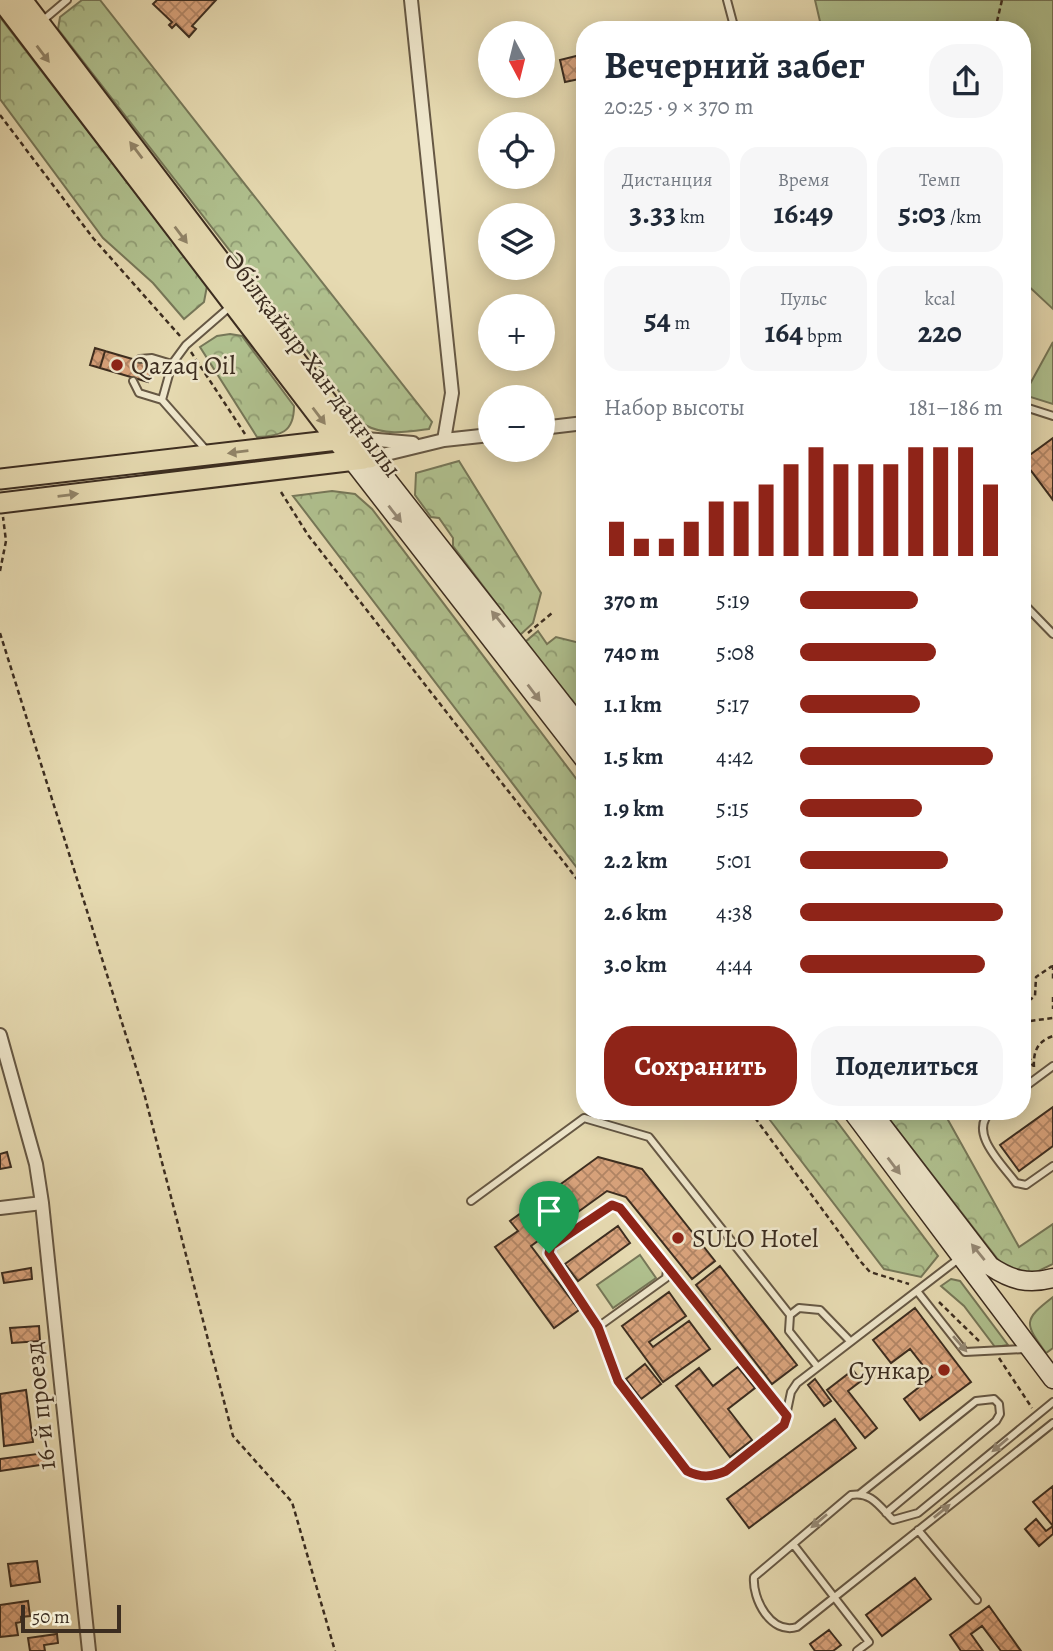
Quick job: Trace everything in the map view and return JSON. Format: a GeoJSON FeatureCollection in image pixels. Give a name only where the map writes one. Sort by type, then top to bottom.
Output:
{"type":"FeatureCollection","features":[{"type":"Feature","properties":{"kind":"main road","name":"Әбілқайыр Хан даңғылы"},"geometry":{"type":"LineString","coordinates":[[1,0],[234,304],[346,439]]}},
{"type":"Feature","properties":{"kind":"main road","name":"Әбілқайыр Хан даңғылы"},"geometry":{"type":"LineString","coordinates":[[22,0],[361,459]]}},
{"type":"Feature","properties":{"kind":"main road"},"geometry":{"type":"LineString","coordinates":[[0,479],[346,439]]}},
{"type":"Feature","properties":{"kind":"main road"},"geometry":{"type":"LineString","coordinates":[[0,503],[361,459]]}},
{"type":"Feature","properties":{"kind":"street"},"geometry":{"type":"LineString","coordinates":[[411,0],[452,393],[443,440]]}},
{"type":"Feature","properties":{"kind":"street"},"geometry":{"type":"LineString","coordinates":[[555,426],[576,424]]}},
{"type":"Feature","properties":{"kind":"street"},"geometry":{"type":"LineString","coordinates":[[361,459],[443,440],[478,436]]}},
{"type":"Feature","properties":{"kind":"street"},"geometry":{"type":"LineString","coordinates":[[346,439],[424,444]]}},
{"type":"Feature","properties":{"kind":"street","name":"Әбілқайыр Хан даңғылы"},"geometry":{"type":"LineString","coordinates":[[361,459],[517,642],[576,720]]}},
{"type":"Feature","properties":{"kind":"street","name":"Әбілқайыр Хан даңғылы"},"geometry":{"type":"LineString","coordinates":[[361,459],[576,749]]}},
{"type":"Feature","properties":{"kind":"street","name":"16-й проезд"},"geometry":{"type":"LineString","coordinates":[[0,1035],[36,1164],[42,1203],[89,1651]]}},
{"type":"Feature","properties":{"kind":"street"},"geometry":{"type":"LineString","coordinates":[[859,1120],[1053,1379]]}},
{"type":"Feature","properties":{"kind":"street"},"geometry":{"type":"LineString","coordinates":[[878,1120],[990,1266],[1008,1278],[1044,1280]]}},
{"type":"Feature","properties":{"kind":"street"},"geometry":{"type":"LineString","coordinates":[[0,1208],[42,1203]]}},
{"type":"Feature","properties":{"kind":"lane"},"geometry":{"type":"LineString","coordinates":[[40,23],[67,0]]}},
{"type":"Feature","properties":{"kind":"lane"},"geometry":{"type":"LineString","coordinates":[[727,0],[733,21]]}},
{"type":"Feature","properties":{"kind":"lane"},"geometry":{"type":"LineString","coordinates":[[162,400],[172,364],[186,345],[234,304]]}},
{"type":"Feature","properties":{"kind":"lane"},"geometry":{"type":"LineString","coordinates":[[140,359],[152,358],[172,364]]}},
{"type":"Feature","properties":{"kind":"lane"},"geometry":{"type":"LineString","coordinates":[[133,381],[139,393],[162,400],[210,455]]}},
{"type":"Feature","properties":{"kind":"lane"},"geometry":{"type":"LineString","coordinates":[[1031,409],[1053,416]]}},
{"type":"Feature","properties":{"kind":"lane"},"geometry":{"type":"LineString","coordinates":[[1031,611],[1053,634]]}},
{"type":"Feature","properties":{"kind":"lane"},"geometry":{"type":"LineString","coordinates":[[1031,1082],[1053,1066]]}},
{"type":"Feature","properties":{"kind":"lane"},"geometry":{"type":"LineString","coordinates":[[471,1201],[581,1120]]}},
{"type":"Feature","properties":{"kind":"lane"},"geometry":{"type":"LineString","coordinates":[[591,1120],[649,1137],[790,1315],[789,1331],[817,1366]]}},
{"type":"Feature","properties":{"kind":"lane"},"geometry":{"type":"LineString","coordinates":[[985,1120],[982,1134],[1016,1183],[1026,1185],[1053,1166]]}},
{"type":"Feature","properties":{"kind":"lane"},"geometry":{"type":"LineString","coordinates":[[598,1327],[666,1278],[667,1270],[620,1208],[612,1205],[551,1246],[551,1259],[598,1327],[618,1381],[687,1471],[696,1476],[716,1476],[784,1425],[791,1392],[817,1366],[962,1255]]}},
{"type":"Feature","properties":{"kind":"lane"},"geometry":{"type":"LineString","coordinates":[[919,1290],[965,1352],[980,1354],[1030,1348]]}},
{"type":"Feature","properties":{"kind":"lane"},"geometry":{"type":"LineString","coordinates":[[790,1315],[799,1308],[820,1310],[850,1341]]}},
{"type":"Feature","properties":{"kind":"lane"},"geometry":{"type":"LineString","coordinates":[[886,1513],[996,1421],[1000,1413],[999,1404],[994,1399],[976,1401],[861,1493],[851,1495],[754,1577],[755,1598],[778,1627],[787,1630],[797,1627],[1053,1423]]}},
{"type":"Feature","properties":{"kind":"lane"},"geometry":{"type":"LineString","coordinates":[[861,1493],[871,1496],[893,1520],[918,1513],[1053,1402]]}},
{"type":"Feature","properties":{"kind":"lane"},"geometry":{"type":"LineString","coordinates":[[918,1530],[977,1600]]}},
{"type":"Feature","properties":{"kind":"lane"},"geometry":{"type":"LineString","coordinates":[[793,1544],[869,1642],[857,1651]]}},
{"type":"Feature","properties":{"kind":"path"},"geometry":{"type":"LineString","coordinates":[[997,21],[1002,0]]}},
{"type":"Feature","properties":{"kind":"path"},"geometry":{"type":"LineString","coordinates":[[0,115],[93,237],[180,336]]}},
{"type":"Feature","properties":{"kind":"path"},"geometry":{"type":"LineString","coordinates":[[191,352],[255,450]]}},
{"type":"Feature","properties":{"kind":"path"},"geometry":{"type":"LineString","coordinates":[[281,492],[308,535],[576,878]]}},
{"type":"Feature","properties":{"kind":"path"},"geometry":{"type":"LineString","coordinates":[[0,503],[6,541],[0,571]]}},
{"type":"Feature","properties":{"kind":"path"},"geometry":{"type":"LineString","coordinates":[[517,642],[552,613]]}},
{"type":"Feature","properties":{"kind":"path"},"geometry":{"type":"LineString","coordinates":[[0,634],[144,1093],[233,1436],[292,1502],[335,1651]]}},
{"type":"Feature","properties":{"kind":"path"},"geometry":{"type":"LineString","coordinates":[[1053,965],[1053,981]]}},
{"type":"Feature","properties":{"kind":"path"},"geometry":{"type":"LineString","coordinates":[[1031,999],[1035,996],[1036,977],[1053,965]]}},
{"type":"Feature","properties":{"kind":"path"},"geometry":{"type":"LineString","coordinates":[[1053,997],[1053,1009]]}},
{"type":"Feature","properties":{"kind":"path"},"geometry":{"type":"LineString","coordinates":[[1031,1021],[1053,1018]]}},
{"type":"Feature","properties":{"kind":"path"},"geometry":{"type":"LineString","coordinates":[[1034,1067],[1036,1049],[1042,1040],[1053,1036]]}},
{"type":"Feature","properties":{"kind":"path"},"geometry":{"type":"LineString","coordinates":[[1031,1060],[1040,1076]]}},
{"type":"Feature","properties":{"kind":"path"},"geometry":{"type":"LineString","coordinates":[[757,1120],[870,1272],[919,1290]]}},
{"type":"Feature","properties":{"kind":"path"},"geometry":{"type":"LineString","coordinates":[[667,1270],[787,1416]]}},
{"type":"Feature","properties":{"kind":"green space"},"geometry":{"type":"Polygon","coordinates":[[[82,0],[100,0],[432,422],[429,429],[388,432],[365,425],[58,29],[60,17],[82,0]]]}},
{"type":"Feature","properties":{"kind":"green space"},"geometry":{"type":"Polygon","coordinates":[[[815,0],[1053,0],[1053,309],[1031,288],[1031,21],[820,21],[815,0]]]}},
{"type":"Feature","properties":{"kind":"green space"},"geometry":{"type":"Polygon","coordinates":[[[0,17],[207,286],[204,302],[184,319],[153,283],[103,238],[0,99],[0,17]]]}},
{"type":"Feature","properties":{"kind":"green space"},"geometry":{"type":"Polygon","coordinates":[[[217,336],[242,336],[294,406],[291,422],[279,434],[257,437],[200,347],[217,336]]]}},
{"type":"Feature","properties":{"kind":"green space"},"geometry":{"type":"Polygon","coordinates":[[[1053,342],[1053,404],[1031,397],[1031,382],[1053,342]]]}},
{"type":"Feature","properties":{"kind":"green space"},"geometry":{"type":"Polygon","coordinates":[[[459,461],[541,593],[533,623],[520,635],[453,546],[453,538],[439,518],[431,517],[415,495],[416,473],[459,461]]]}},
{"type":"Feature","properties":{"kind":"green space"},"geometry":{"type":"Polygon","coordinates":[[[332,491],[355,494],[372,509],[576,778],[576,867],[293,496],[332,491]]]}},
{"type":"Feature","properties":{"kind":"green space"},"geometry":{"type":"Polygon","coordinates":[[[538,631],[547,644],[556,637],[576,642],[576,709],[525,642],[538,631]]]}},
{"type":"Feature","properties":{"kind":"green space"},"geometry":{"type":"Polygon","coordinates":[[[770,1120],[836,1120],[938,1256],[921,1277],[884,1269],[770,1120]]]}},
{"type":"Feature","properties":{"kind":"green space"},"geometry":{"type":"Polygon","coordinates":[[[890,1120],[948,1120],[1019,1247],[1053,1224],[1053,1264],[1030,1275],[1003,1266],[890,1120]]]}},
{"type":"Feature","properties":{"kind":"green space"},"geometry":{"type":"Polygon","coordinates":[[[640,1255],[656,1278],[613,1308],[597,1285],[640,1255]]]}},
{"type":"Feature","properties":{"kind":"green space"},"geometry":{"type":"Polygon","coordinates":[[[951,1279],[960,1281],[1008,1345],[995,1347],[964,1306],[941,1286],[951,1279]]]}},
{"type":"Feature","properties":{"kind":"green space"},"geometry":{"type":"Polygon","coordinates":[[[1053,1297],[1053,1348],[1046,1353],[1034,1335],[1030,1322],[1036,1311],[1053,1297]]]}},
{"type":"Feature","properties":{"kind":"building"},"geometry":{"type":"Polygon","coordinates":[[[157,0],[216,0],[192,26],[196,29],[189,37],[176,24],[172,28],[169,25],[172,22],[153,4],[157,0]]]}},
{"type":"Feature","properties":{"kind":"building"},"geometry":{"type":"Polygon","coordinates":[[[576,56],[576,80],[565,82],[560,60],[576,56]]]}},
{"type":"Feature","properties":{"kind":"building"},"geometry":{"type":"Polygon","coordinates":[[[95,348],[105,351],[100,368],[90,365],[95,348]]]}},
{"type":"Feature","properties":{"kind":"building"},"geometry":{"type":"Polygon","coordinates":[[[105,351],[153,365],[148,382],[100,368],[105,351]]]}},
{"type":"Feature","properties":{"kind":"building"},"geometry":{"type":"Polygon","coordinates":[[[1053,438],[1053,500],[1031,471],[1031,454],[1053,438]]]}},
{"type":"Feature","properties":{"kind":"building"},"geometry":{"type":"Polygon","coordinates":[[[1053,1107],[1053,1146],[1019,1171],[1000,1145],[1053,1107]]]}},
{"type":"Feature","properties":{"kind":"building"},"geometry":{"type":"Polygon","coordinates":[[[7,1152],[11,1167],[0,1169],[0,1154],[7,1152]]]}},
{"type":"Feature","properties":{"kind":"building","name":"SULO Hotel"},"geometry":{"type":"Polygon","coordinates":[[[598,1157],[642,1169],[715,1261],[692,1279],[626,1197],[607,1191],[531,1246],[579,1310],[554,1328],[495,1247],[518,1231],[510,1221],[598,1157]]]}},
{"type":"Feature","properties":{"kind":"building"},"geometry":{"type":"Polygon","coordinates":[[[618,1226],[630,1243],[578,1281],[565,1264],[618,1226]]]}},
{"type":"Feature","properties":{"kind":"building"},"geometry":{"type":"Polygon","coordinates":[[[720,1266],[797,1365],[772,1384],[696,1285],[720,1266]]]}},
{"type":"Feature","properties":{"kind":"building"},"geometry":{"type":"Polygon","coordinates":[[[31,1268],[32,1279],[4,1283],[2,1273],[31,1268]]]}},
{"type":"Feature","properties":{"kind":"building"},"geometry":{"type":"Polygon","coordinates":[[[669,1292],[686,1316],[649,1342],[653,1347],[689,1321],[710,1349],[663,1382],[622,1326],[669,1292]]]}},
{"type":"Feature","properties":{"kind":"building","name":"Сункар"},"geometry":{"type":"Polygon","coordinates":[[[915,1308],[971,1382],[920,1420],[904,1399],[932,1377],[910,1349],[891,1363],[873,1340],[915,1308]]]}},
{"type":"Feature","properties":{"kind":"building"},"geometry":{"type":"Polygon","coordinates":[[[39,1326],[40,1341],[12,1343],[10,1328],[39,1326]]]}},
{"type":"Feature","properties":{"kind":"building"},"geometry":{"type":"Polygon","coordinates":[[[645,1364],[661,1384],[641,1399],[626,1379],[645,1364]]]}},
{"type":"Feature","properties":{"kind":"building"},"geometry":{"type":"Polygon","coordinates":[[[738,1367],[755,1388],[728,1409],[752,1440],[730,1457],[676,1386],[699,1368],[713,1386],[738,1367]]]}},
{"type":"Feature","properties":{"kind":"building"},"geometry":{"type":"Polygon","coordinates":[[[853,1370],[861,1381],[848,1391],[877,1428],[865,1438],[827,1390],[853,1370]]]}},
{"type":"Feature","properties":{"kind":"building"},"geometry":{"type":"Polygon","coordinates":[[[815,1379],[831,1401],[824,1406],[808,1385],[815,1379]]]}},
{"type":"Feature","properties":{"kind":"building"},"geometry":{"type":"Polygon","coordinates":[[[26,1390],[33,1442],[4,1446],[0,1394],[26,1390]]]}},
{"type":"Feature","properties":{"kind":"building"},"geometry":{"type":"Polygon","coordinates":[[[835,1419],[856,1448],[749,1528],[727,1499],[835,1419]]]}},
{"type":"Feature","properties":{"kind":"building"},"geometry":{"type":"Polygon","coordinates":[[[52,1452],[54,1463],[0,1471],[0,1459],[52,1452]]]}},
{"type":"Feature","properties":{"kind":"building"},"geometry":{"type":"Polygon","coordinates":[[[1053,1486],[1053,1526],[1033,1502],[1053,1486]]]}},
{"type":"Feature","properties":{"kind":"building"},"geometry":{"type":"Polygon","coordinates":[[[1036,1519],[1046,1531],[1053,1526],[1053,1534],[1039,1546],[1025,1529],[1036,1519]]]}},
{"type":"Feature","properties":{"kind":"building"},"geometry":{"type":"Polygon","coordinates":[[[37,1561],[40,1582],[11,1586],[8,1564],[37,1561]]]}},
{"type":"Feature","properties":{"kind":"building"},"geometry":{"type":"Polygon","coordinates":[[[915,1578],[931,1599],[882,1636],[866,1615],[915,1578]]]}},
{"type":"Feature","properties":{"kind":"building"},"geometry":{"type":"Polygon","coordinates":[[[28,1601],[30,1616],[21,1617],[21,1622],[16,1623],[18,1635],[0,1637],[0,1605],[28,1601]]]}},
{"type":"Feature","properties":{"kind":"building"},"geometry":{"type":"Polygon","coordinates":[[[989,1606],[1021,1651],[1001,1651],[982,1626],[971,1634],[983,1651],[961,1651],[950,1635],[989,1606]]]}},
{"type":"Feature","properties":{"kind":"building"},"geometry":{"type":"Polygon","coordinates":[[[829,1630],[841,1645],[833,1651],[815,1651],[810,1644],[829,1630]]]}},
{"type":"Feature","properties":{"kind":"building"},"geometry":{"type":"Polygon","coordinates":[[[57,1634],[58,1643],[44,1645],[45,1651],[30,1651],[28,1638],[57,1634]]]}},
{"type":"Feature","properties":{"kind":"place","name":"Qazaq Oil"},"geometry":{"type":"Point","coordinates":[117,365]}},
{"type":"Feature","properties":{"kind":"place","name":"SULO Hotel"},"geometry":{"type":"Point","coordinates":[678,1238]}},
{"type":"Feature","properties":{"kind":"place","name":"Сункар"},"geometry":{"type":"Point","coordinates":[944,1370]}},
{"type":"Feature","properties":{"kind":"route"},"geometry":{"type":"LineString","coordinates":[[612,1205],[620,1208],[667,1270],[678,1279],[787,1416],[784,1425],[716,1476],[696,1476],[687,1471],[618,1381],[598,1327],[549,1253],[551,1246],[606,1207],[612,1205]]}}]}
